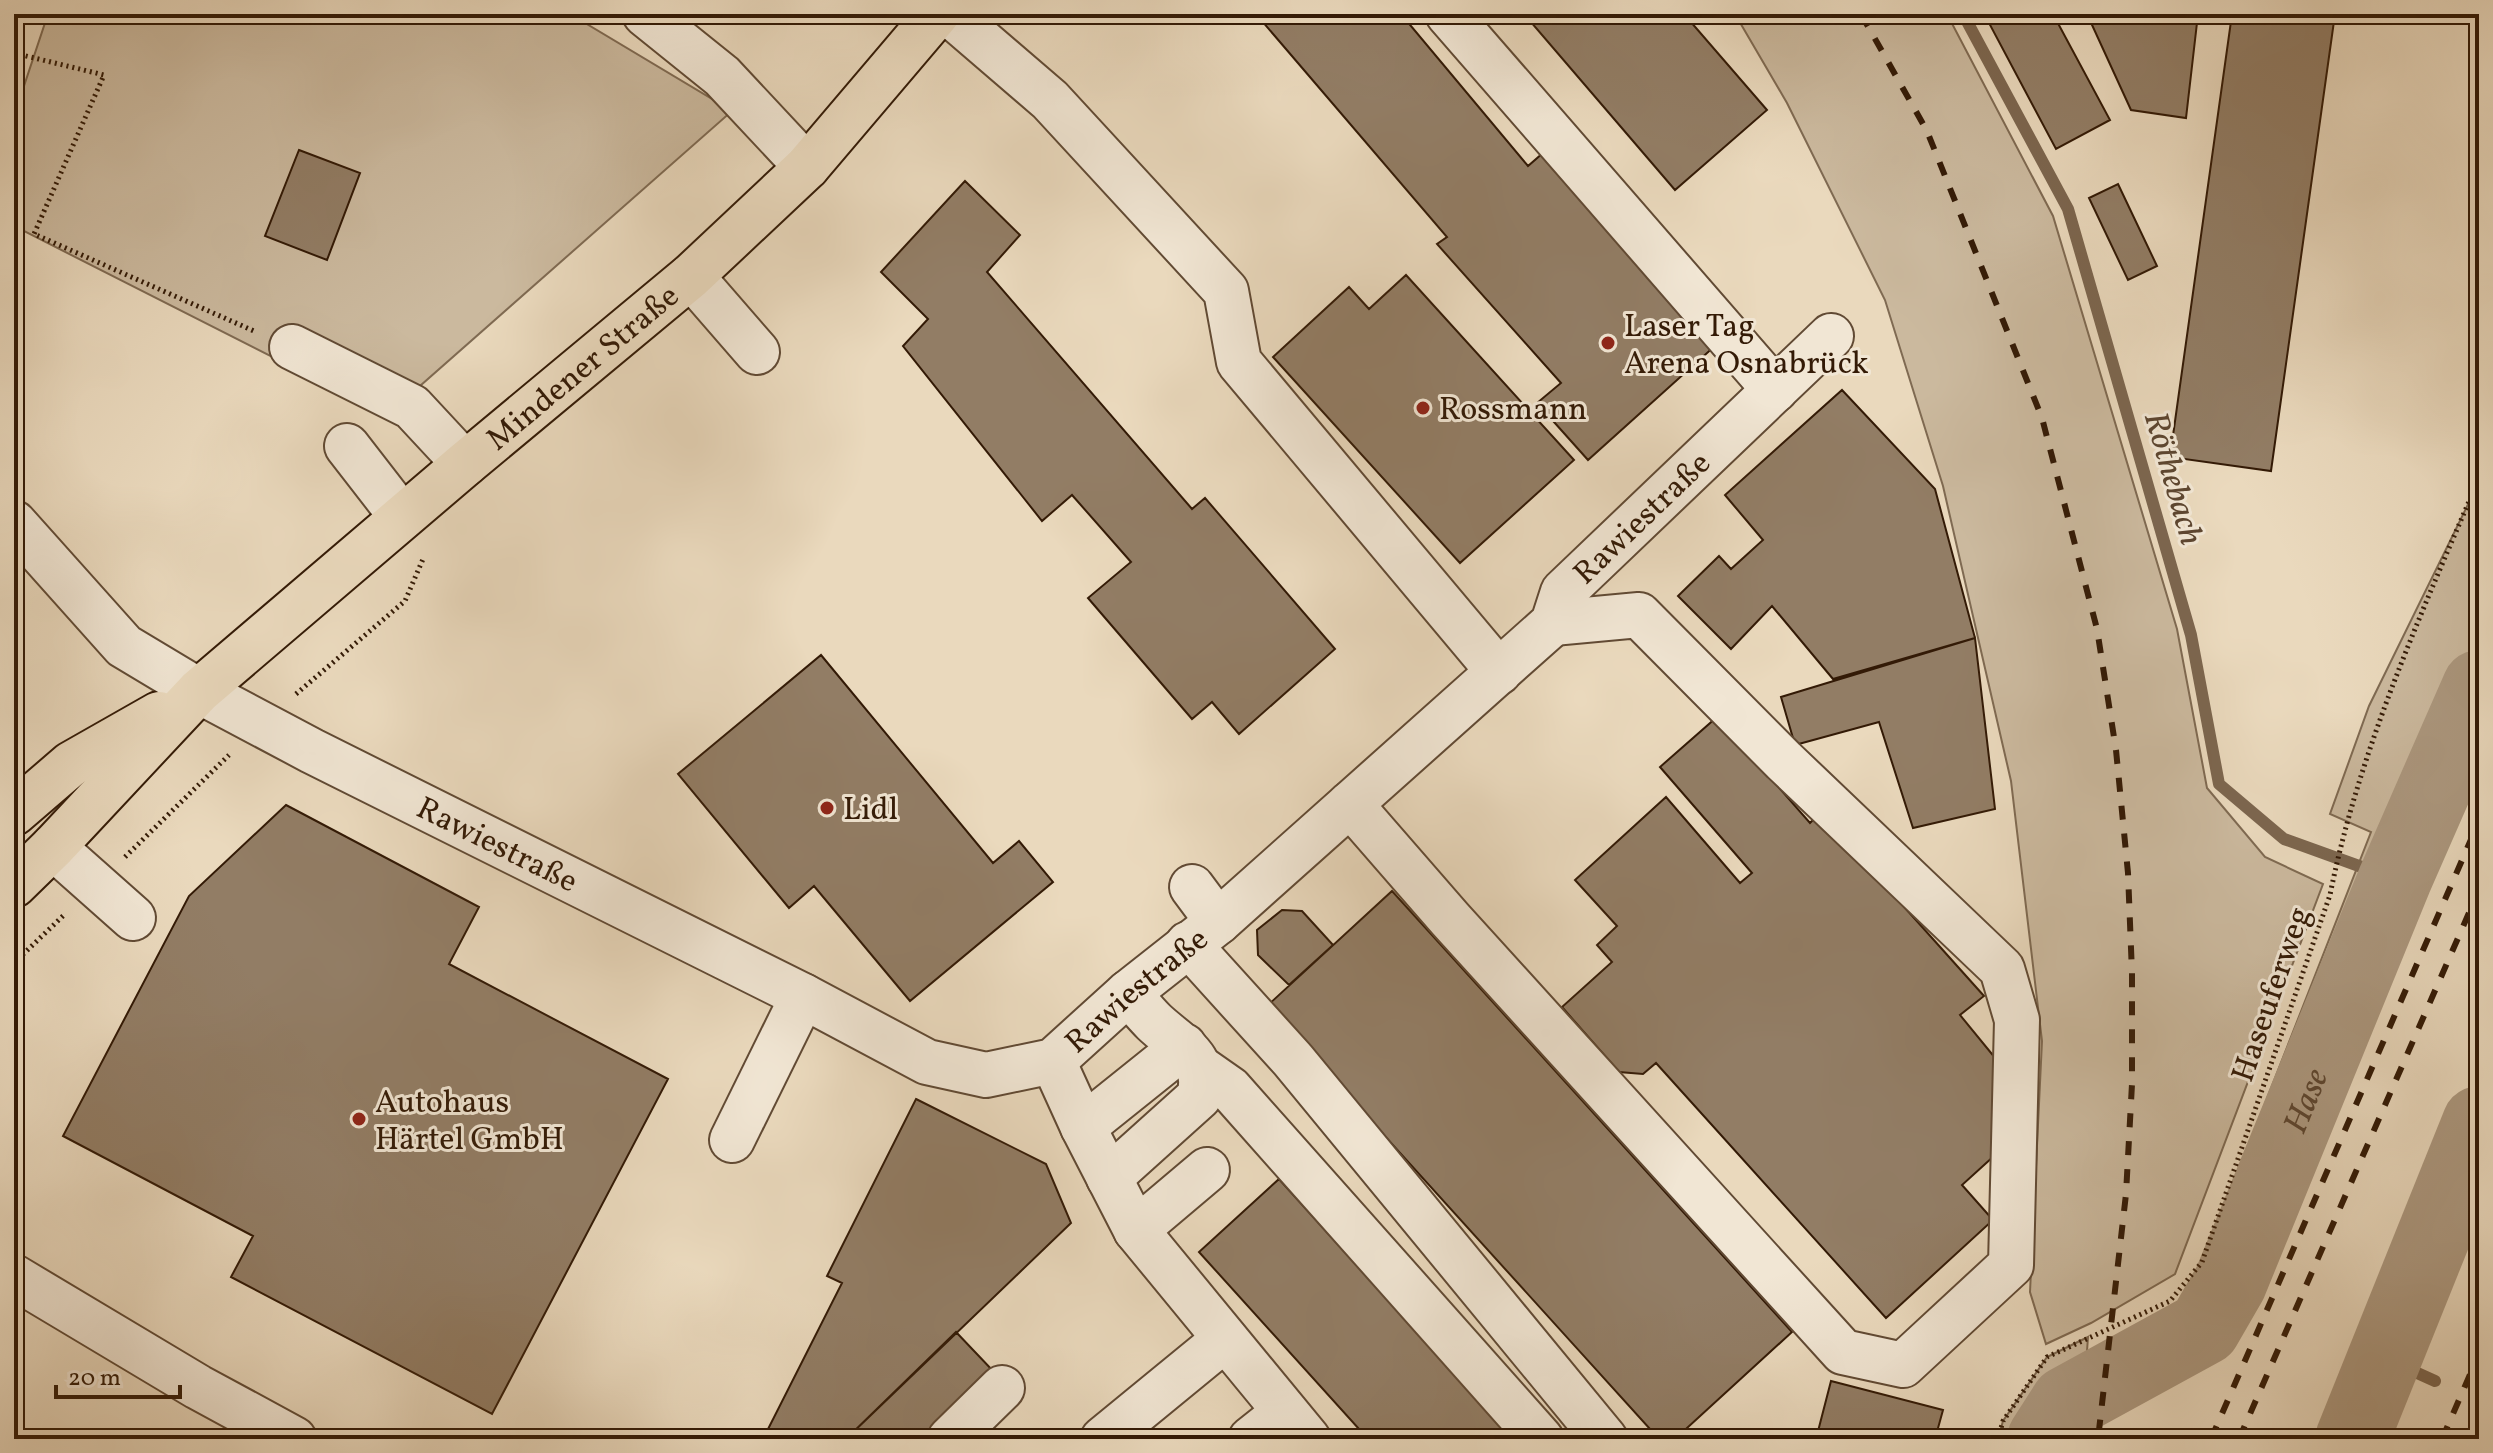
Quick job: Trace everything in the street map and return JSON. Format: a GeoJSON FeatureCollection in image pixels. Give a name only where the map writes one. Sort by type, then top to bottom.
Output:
{"type":"FeatureCollection","features":[{"type":"Feature","properties":{"kind":"main road","name":"Mindener Straße"},"geometry":{"type":"LineString","coordinates":[[14,885],[199,691],[691,276],[807,167],[937,14]]}},
{"type":"Feature","properties":{"kind":"main road","name":"Mindener Straße"},"geometry":{"type":"LineString","coordinates":[[14,813],[71,764],[199,691]]}},
{"type":"Feature","properties":{"kind":"street"},"geometry":{"type":"LineString","coordinates":[[645,14],[722,76],[807,167]]}},
{"type":"Feature","properties":{"kind":"street"},"geometry":{"type":"LineString","coordinates":[[950,14],[1050,100],[1226,291],[1239,362],[1499,672]]}},
{"type":"Feature","properties":{"kind":"street"},"geometry":{"type":"LineString","coordinates":[[1448,14],[1775,390]]}},
{"type":"Feature","properties":{"kind":"street"},"geometry":{"type":"LineString","coordinates":[[691,276],[757,352]]}},
{"type":"Feature","properties":{"kind":"street","name":"Rawiestraße"},"geometry":{"type":"LineString","coordinates":[[14,523],[124,646],[199,691],[803,996],[927,1062],[986,1075],[1053,1061],[1128,993],[1203,933],[1553,623],[1563,592],[1831,336]]}},
{"type":"Feature","properties":{"kind":"street"},"geometry":{"type":"LineString","coordinates":[[292,347],[412,407],[465,464]]}},
{"type":"Feature","properties":{"kind":"street"},"geometry":{"type":"LineString","coordinates":[[347,446],[402,517]]}},
{"type":"Feature","properties":{"kind":"street"},"geometry":{"type":"LineString","coordinates":[[1350,804],[1450,919],[1843,1352],[1903,1365],[2011,1265],[2017,1020],[2002,969],[1784,761],[1639,615],[1553,623]]}},
{"type":"Feature","properties":{"kind":"street"},"geometry":{"type":"LineString","coordinates":[[53,847],[133,918]]}},
{"type":"Feature","properties":{"kind":"street"},"geometry":{"type":"LineString","coordinates":[[1192,887],[1203,933],[1293,1060],[1605,1439]]}},
{"type":"Feature","properties":{"kind":"street"},"geometry":{"type":"LineString","coordinates":[[1128,993],[1154,1022],[1230,1089],[1541,1439]]}},
{"type":"Feature","properties":{"kind":"street"},"geometry":{"type":"LineString","coordinates":[[732,1140],[803,996]]}},
{"type":"Feature","properties":{"kind":"street"},"geometry":{"type":"LineString","coordinates":[[1083,1127],[1192,1057]]}},
{"type":"Feature","properties":{"kind":"street"},"geometry":{"type":"LineString","coordinates":[[1109,1178],[1199,1097],[1203,1081],[1192,1057]]}},
{"type":"Feature","properties":{"kind":"street"},"geometry":{"type":"LineString","coordinates":[[1053,1061],[1136,1230],[1296,1425],[1251,1439]]}},
{"type":"Feature","properties":{"kind":"street"},"geometry":{"type":"LineString","coordinates":[[1136,1230],[1207,1170]]}},
{"type":"Feature","properties":{"kind":"street"},"geometry":{"type":"LineString","coordinates":[[14,1277],[198,1387],[294,1439]]}},
{"type":"Feature","properties":{"kind":"street"},"geometry":{"type":"LineString","coordinates":[[1103,1439],[1225,1339]]}},
{"type":"Feature","properties":{"kind":"street"},"geometry":{"type":"LineString","coordinates":[[950,1439],[1002,1388]]}},
{"type":"Feature","properties":{"kind":"path"},"geometry":{"type":"LineString","coordinates":[[14,53],[104,75],[34,234],[292,347]]}},
{"type":"Feature","properties":{"kind":"path","name":"Haseuferweg"},"geometry":{"type":"LineString","coordinates":[[1998,1439],[2003,1421],[2047,1357],[2170,1301],[2202,1262],[2330,895],[2341,839],[2394,679],[2479,478]]}},
{"type":"Feature","properties":{"kind":"path"},"geometry":{"type":"LineString","coordinates":[[14,963],[261,724],[405,601]]}},
{"type":"Feature","properties":{"kind":"shaded area"},"geometry":{"type":"Polygon","coordinates":[[[48,14],[570,14],[732,111],[387,415],[14,226],[14,116],[48,14]]]}},
{"type":"Feature","properties":{"kind":"shaded area"},"geometry":{"type":"Polygon","coordinates":[[[1735,14],[1947,14],[2053,216],[2177,629],[2207,788],[2265,857],[2323,884],[2175,1274],[2091,1323],[2046,1344],[2030,1292],[2042,1041],[2011,781],[1943,486],[1885,300],[1787,103],[1735,14]]]}},
{"type":"Feature","properties":{"kind":"shaded area"},"geometry":{"type":"Polygon","coordinates":[[[2479,482],[2479,742],[2306,1148],[2225,1357],[2165,1360],[2371,832],[2330,814],[2369,706],[2479,482]]]}},
{"type":"Feature","properties":{"kind":"shaded area"},"geometry":{"type":"Polygon","coordinates":[[[2088,1337],[2084,1394],[2067,1403],[2044,1439],[1998,1439],[2003,1421],[2047,1357],[2088,1337]]]}},
{"type":"Feature","properties":{"kind":"building"},"geometry":{"type":"Polygon","coordinates":[[[1256,14],[1401,14],[1528,166],[1543,153],[1716,345],[1588,460],[1537,403],[1561,383],[1437,244],[1447,237],[1256,14]]]}},
{"type":"Feature","properties":{"kind":"building"},"geometry":{"type":"Polygon","coordinates":[[[1524,14],[1684,14],[1767,110],[1675,190],[1524,14]]]}},
{"type":"Feature","properties":{"kind":"building"},"geometry":{"type":"Polygon","coordinates":[[[2006,14],[2053,14],[2110,120],[2056,149],[1989,23],[2006,14]]]}},
{"type":"Feature","properties":{"kind":"building"},"geometry":{"type":"Polygon","coordinates":[[[2087,14],[2198,14],[2186,118],[2131,110],[2087,14]]]}},
{"type":"Feature","properties":{"kind":"building"},"geometry":{"type":"Polygon","coordinates":[[[2232,14],[2335,14],[2271,471],[2170,457],[2232,14]]]}},
{"type":"Feature","properties":{"kind":"building"},"geometry":{"type":"Polygon","coordinates":[[[299,150],[360,173],[327,260],[265,236],[299,150]]]}},
{"type":"Feature","properties":{"kind":"building"},"geometry":{"type":"Polygon","coordinates":[[[965,181],[1020,235],[987,272],[1192,509],[1205,498],[1335,649],[1239,734],[1212,702],[1192,719],[1088,598],[1131,562],[1072,495],[1042,521],[903,346],[928,319],[881,272],[965,181]]]}},
{"type":"Feature","properties":{"kind":"building"},"geometry":{"type":"Polygon","coordinates":[[[2118,184],[2157,266],[2128,280],[2089,198],[2118,184]]]}},
{"type":"Feature","properties":{"kind":"building","name":"Rossmann"},"geometry":{"type":"Polygon","coordinates":[[[1406,275],[1574,460],[1460,563],[1273,357],[1349,287],[1369,309],[1406,275]]]}},
{"type":"Feature","properties":{"kind":"building"},"geometry":{"type":"Polygon","coordinates":[[[1842,390],[1935,489],[1975,638],[1833,679],[1772,606],[1731,649],[1678,596],[1719,556],[1731,569],[1763,540],[1725,495],[1842,390]]]}},
{"type":"Feature","properties":{"kind":"building"},"geometry":{"type":"Polygon","coordinates":[[[1975,638],[1995,809],[1913,828],[1879,722],[1795,745],[1781,697],[1975,638]]]}},
{"type":"Feature","properties":{"kind":"building","name":"Lidl"},"geometry":{"type":"Polygon","coordinates":[[[821,655],[993,863],[1019,841],[1053,882],[910,1001],[814,886],[789,908],[678,774],[821,655]]]}},
{"type":"Feature","properties":{"kind":"building"},"geometry":{"type":"Polygon","coordinates":[[[1717,717],[1810,823],[1820,813],[1984,996],[1960,1015],[1996,1059],[2006,1145],[1962,1185],[1993,1220],[1886,1318],[1656,1063],[1643,1074],[1619,1072],[1562,1007],[1612,962],[1597,945],[1617,926],[1575,880],[1666,797],[1740,883],[1752,873],[1660,767],[1717,717]]]}},
{"type":"Feature","properties":{"kind":"building","name":"Autohaus Härtel GmbH"},"geometry":{"type":"Polygon","coordinates":[[[286,805],[479,907],[449,964],[668,1079],[492,1414],[231,1277],[253,1236],[63,1136],[189,896],[286,805]]]}},
{"type":"Feature","properties":{"kind":"building"},"geometry":{"type":"Polygon","coordinates":[[[1392,891],[1792,1332],[1675,1439],[1659,1439],[1267,1006],[1392,891]]]}},
{"type":"Feature","properties":{"kind":"building"},"geometry":{"type":"Polygon","coordinates":[[[1282,910],[1302,911],[1333,945],[1289,985],[1258,955],[1257,930],[1282,910]]]}},
{"type":"Feature","properties":{"kind":"building"},"geometry":{"type":"Polygon","coordinates":[[[916,1099],[1046,1164],[1071,1223],[846,1439],[763,1439],[842,1283],[827,1276],[916,1099]]]}},
{"type":"Feature","properties":{"kind":"building"},"geometry":{"type":"Polygon","coordinates":[[[1279,1179],[1514,1439],[1368,1439],[1199,1252],[1279,1179]]]}},
{"type":"Feature","properties":{"kind":"building"},"geometry":{"type":"Polygon","coordinates":[[[956,1332],[995,1373],[927,1439],[846,1439],[956,1332]]]}},
{"type":"Feature","properties":{"kind":"building"},"geometry":{"type":"Polygon","coordinates":[[[1831,1381],[1943,1410],[1935,1439],[1816,1439],[1831,1381]]]}},
{"type":"Feature","properties":{"kind":"waterway","name":"Röthebach"},"geometry":{"type":"LineString","coordinates":[[1963,14],[2068,209],[2191,635],[2219,784],[2284,839],[2395,879]]}},
{"type":"Feature","properties":{"kind":"waterway","name":"Hase"},"geometry":{"type":"LineString","coordinates":[[2044,1439],[2067,1403],[2204,1328],[2230,1283],[2395,879],[2479,687]]}},
{"type":"Feature","properties":{"kind":"waterway","name":"Hase"},"geometry":{"type":"LineString","coordinates":[[2352,1439],[2479,1123]]}},
{"type":"Feature","properties":{"kind":"waterway"},"geometry":{"type":"LineString","coordinates":[[2384,1358],[2435,1381]]}},
{"type":"Feature","properties":{"kind":"railway"},"geometry":{"type":"LineString","coordinates":[[1861,14],[1927,131],[2042,418],[2097,629],[2116,750],[2128,873],[2132,973],[2132,1084],[2126,1194],[2098,1439]]}},
{"type":"Feature","properties":{"kind":"railway"},"geometry":{"type":"LineString","coordinates":[[2211,1439],[2479,821]]}},
{"type":"Feature","properties":{"kind":"railway"},"geometry":{"type":"LineString","coordinates":[[2239,1439],[2479,890]]}},
{"type":"Feature","properties":{"kind":"railway"},"geometry":{"type":"LineString","coordinates":[[2442,1439],[2479,1354]]}},
{"type":"Feature","properties":{"kind":"place","name":"Laser Tag Arena Osnabrück"},"geometry":{"type":"Point","coordinates":[1608,343]}},
{"type":"Feature","properties":{"kind":"place","name":"Rossmann"},"geometry":{"type":"Point","coordinates":[1423,408]}},
{"type":"Feature","properties":{"kind":"place","name":"Lidl"},"geometry":{"type":"Point","coordinates":[827,808]}},
{"type":"Feature","properties":{"kind":"place","name":"Autohaus Härtel GmbH"},"geometry":{"type":"Point","coordinates":[359,1119]}}]}
